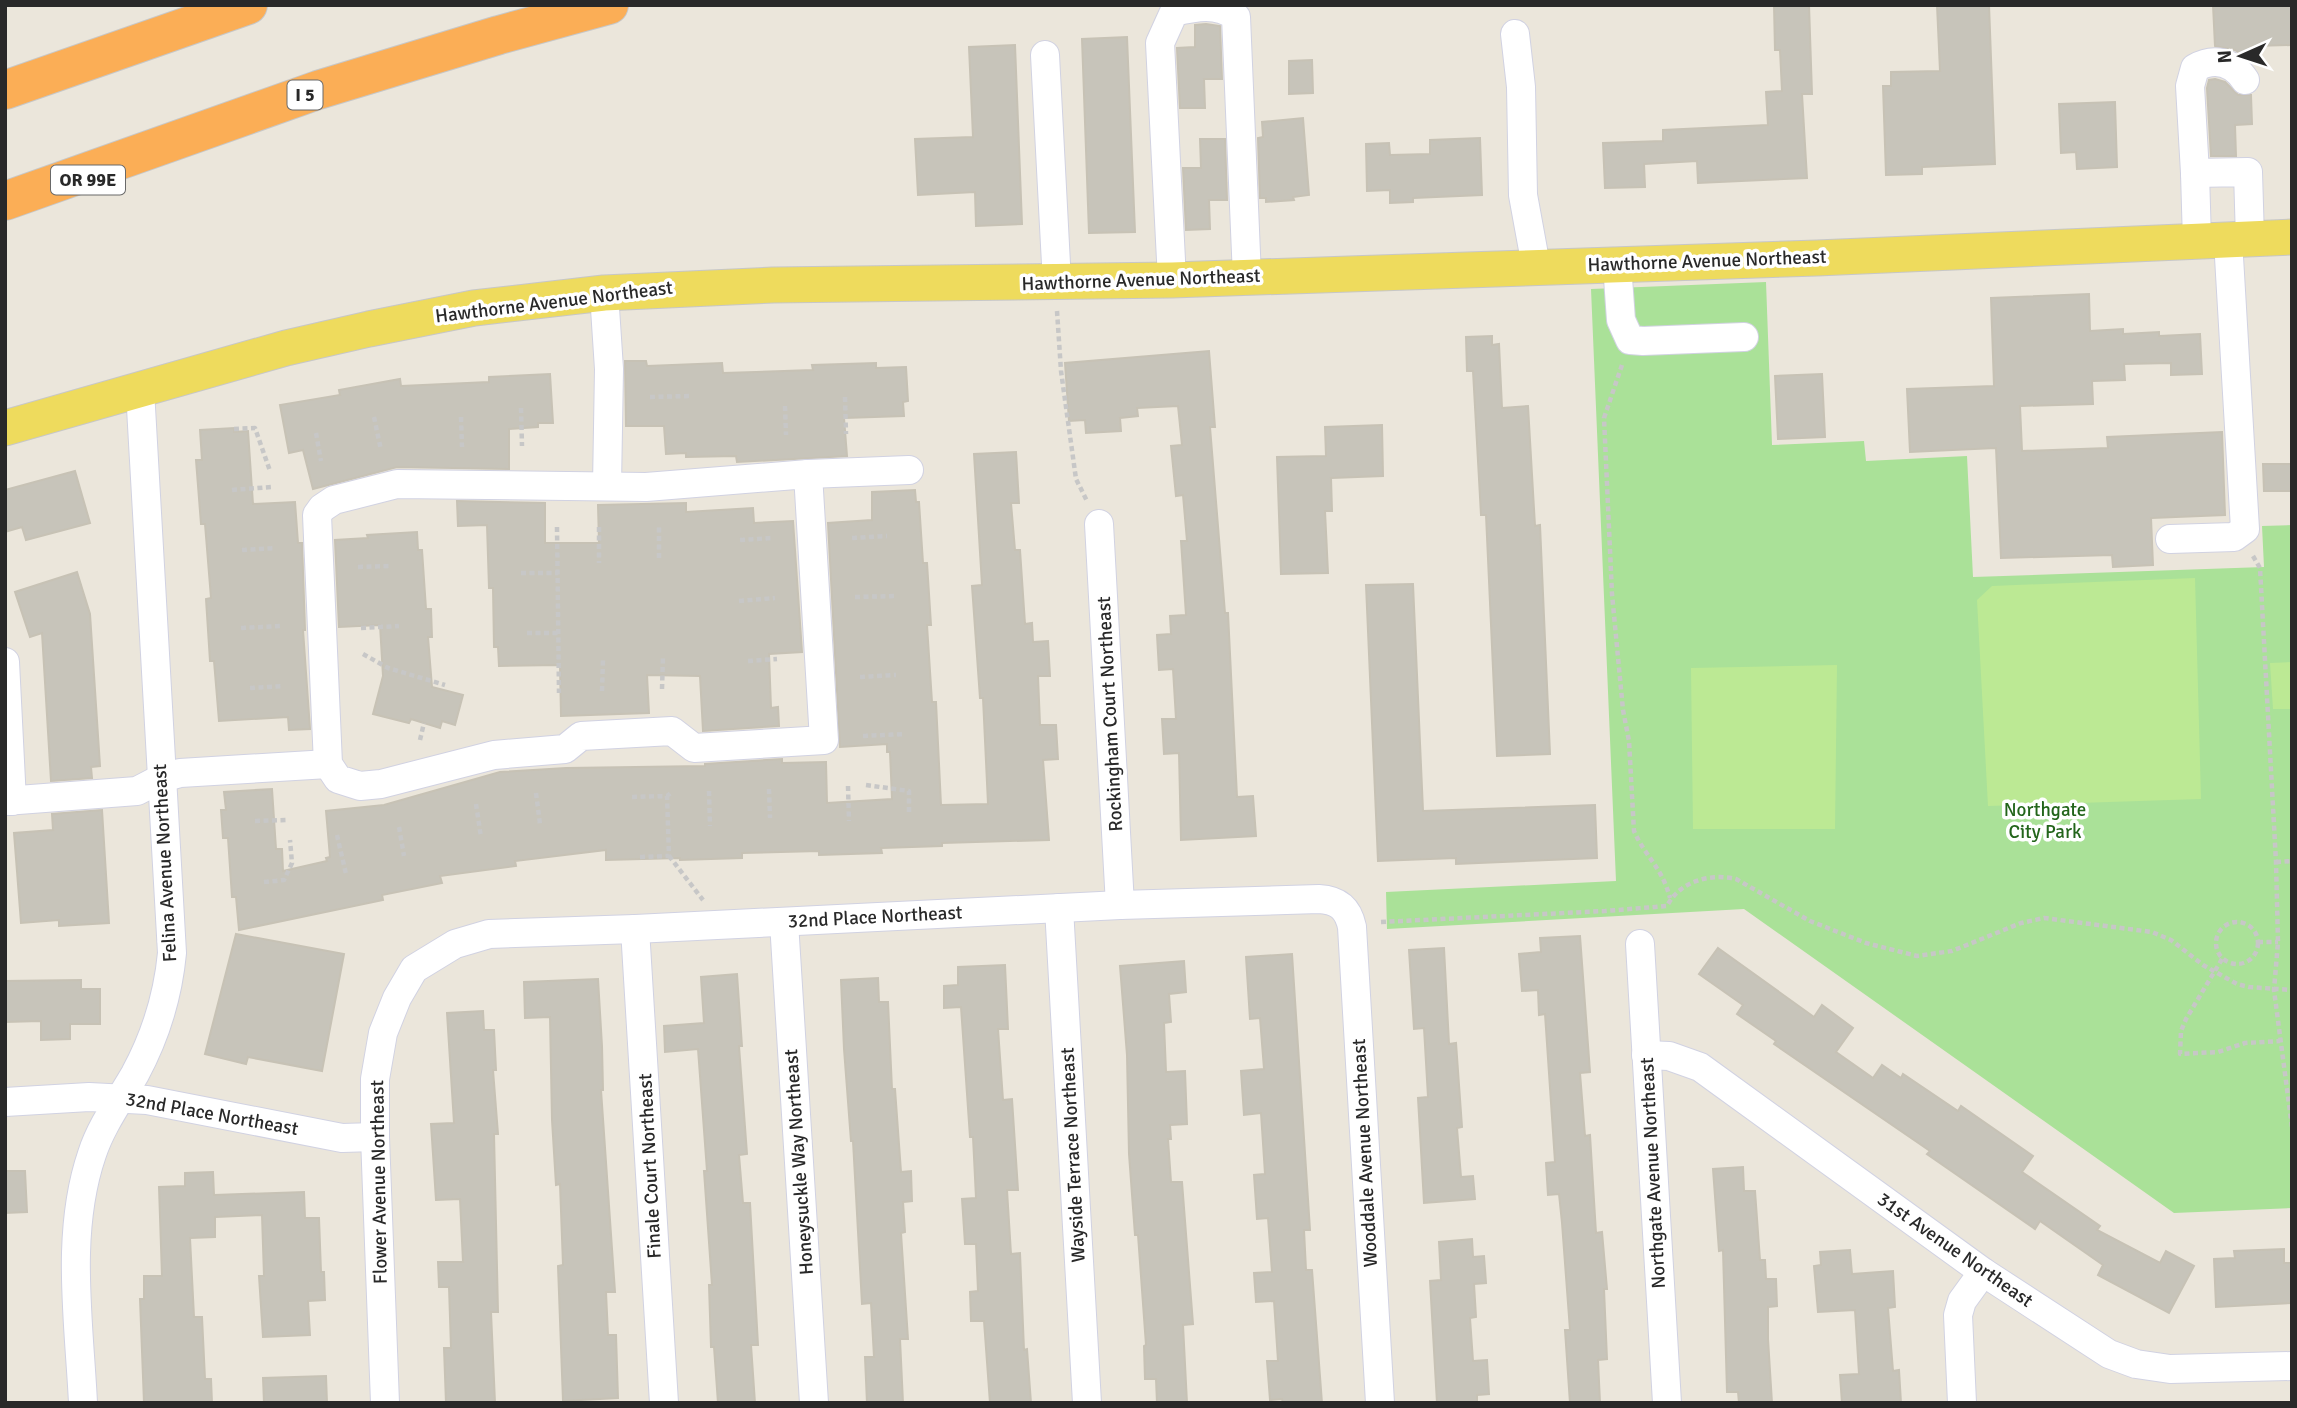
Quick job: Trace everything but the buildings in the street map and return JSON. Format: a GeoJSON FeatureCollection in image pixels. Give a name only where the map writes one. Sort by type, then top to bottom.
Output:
{"type":"FeatureCollection","features":[{"type":"Feature","properties":{"kind":"highway"},"geometry":{"type":"LineString","coordinates":[[5,90],[248,5]]}},
{"type":"Feature","properties":{"kind":"highway","name":"I 5"},"geometry":{"type":"LineString","coordinates":[[5,201],[365,75],[610,5]]}},
{"type":"Feature","properties":{"kind":"highway","name":"OR 99E"},"geometry":{"type":"LineString","coordinates":[[5,218],[171,141]]}},
{"type":"Feature","properties":{"kind":"main road","name":"Hawthorne Avenue Northeast"},"geometry":{"type":"LineString","coordinates":[[5,428],[286,348],[474,308],[604,293],[773,285],[1057,297],[1172,280],[2292,237]]}},
{"type":"Feature","properties":{"kind":"street"},"geometry":{"type":"LineString","coordinates":[[1172,280],[1160,43],[1174,12],[1199,6],[1227,10],[1236,17],[1247,278]]}},
{"type":"Feature","properties":{"kind":"street"},"geometry":{"type":"LineString","coordinates":[[1515,34],[1521,87],[1523,194],[1536,266]]}},
{"type":"Feature","properties":{"kind":"street"},"geometry":{"type":"LineString","coordinates":[[1045,55],[1057,297]]}},
{"type":"Feature","properties":{"kind":"street"},"geometry":{"type":"LineString","coordinates":[[2170,539],[2234,537],[2245,530],[2225,240],[2194,173],[2190,86],[2195,68],[2206,61],[2221,62],[2239,71],[2245,80]]}},
{"type":"Feature","properties":{"kind":"street"},"geometry":{"type":"LineString","coordinates":[[2194,173],[2248,172],[2225,240]]}},
{"type":"Feature","properties":{"kind":"street"},"geometry":{"type":"LineString","coordinates":[[1617,264],[1621,320],[1630,340],[1744,337]]}},
{"type":"Feature","properties":{"kind":"street"},"geometry":{"type":"LineString","coordinates":[[604,293],[609,369],[607,486]]}},
{"type":"Feature","properties":{"kind":"street","name":"Felina Avenue Northeast"},"geometry":{"type":"LineString","coordinates":[[83,1403],[76,1257],[81,1194],[92,1152],[145,1052],[169,985],[172,953],[140,390]]}},
{"type":"Feature","properties":{"kind":"street"},"geometry":{"type":"LineString","coordinates":[[808,474],[824,740],[694,748],[672,731],[581,736],[565,749],[494,755],[381,785],[360,786],[338,779],[328,764],[317,515],[334,500],[397,484],[646,487],[808,474],[909,470]]}},
{"type":"Feature","properties":{"kind":"street","name":"Rockingham Court Northeast"},"geometry":{"type":"LineString","coordinates":[[1099,524],[1120,905]]}},
{"type":"Feature","properties":{"kind":"street"},"geometry":{"type":"LineString","coordinates":[[5,662],[9,801],[137,791],[162,778],[180,773],[328,764]]}},
{"type":"Feature","properties":{"kind":"street","name":"32nd Place Northeast"},"geometry":{"type":"LineString","coordinates":[[414,970],[455,944],[489,934],[1120,905],[1330,900],[1342,906]]}},
{"type":"Feature","properties":{"kind":"street","name":"Wooddale Avenue Northeast"},"geometry":{"type":"LineString","coordinates":[[1342,906],[1350,916],[1352,927],[1380,1403]]}},
{"type":"Feature","properties":{"kind":"street","name":"Wayside Terrace Northeast"},"geometry":{"type":"LineString","coordinates":[[1059,908],[1087,1403]]}},
{"type":"Feature","properties":{"kind":"street","name":"Honeysuckle Way Northeast"},"geometry":{"type":"LineString","coordinates":[[784,922],[814,1403]]}},
{"type":"Feature","properties":{"kind":"street","name":"Finale Court Northeast"},"geometry":{"type":"LineString","coordinates":[[635,929],[664,1403]]}},
{"type":"Feature","properties":{"kind":"street","name":"Northgate Avenue Northeast"},"geometry":{"type":"LineString","coordinates":[[1640,944],[1667,1403]]}},
{"type":"Feature","properties":{"kind":"street","name":"Flower Avenue Northeast"},"geometry":{"type":"LineString","coordinates":[[386,1403],[375,1079],[383,1033],[397,998],[414,970]]}},
{"type":"Feature","properties":{"kind":"street","name":"31st Avenue Northeast"},"geometry":{"type":"LineString","coordinates":[[1646,1055],[1669,1056],[1700,1067],[1983,1272],[2109,1354],[2136,1364],[2170,1369],[2292,1366]]}},
{"type":"Feature","properties":{"kind":"street","name":"32nd Place Northeast"},"geometry":{"type":"LineString","coordinates":[[5,1102],[121,1098],[159,1102],[342,1138],[375,1137]]}},
{"type":"Feature","properties":{"kind":"street"},"geometry":{"type":"LineString","coordinates":[[1962,1403],[1958,1315],[1962,1301],[1983,1272]]}},
{"type":"Feature","properties":{"kind":"path"},"geometry":{"type":"LineString","coordinates":[[1057,297],[1058,338],[1076,479],[1099,524]]}},
{"type":"Feature","properties":{"kind":"path"},"geometry":{"type":"LineString","coordinates":[[1630,340],[1604,418],[1612,594],[1623,710],[1629,741],[1634,831],[1665,878],[1670,899]]}},
{"type":"Feature","properties":{"kind":"path"},"geometry":{"type":"LineString","coordinates":[[650,397],[690,396]]}},
{"type":"Feature","properties":{"kind":"path"},"geometry":{"type":"LineString","coordinates":[[845,397],[846,433]]}},
{"type":"Feature","properties":{"kind":"path"},"geometry":{"type":"LineString","coordinates":[[785,406],[786,435]]}},
{"type":"Feature","properties":{"kind":"path"},"geometry":{"type":"LineString","coordinates":[[521,408],[522,446]]}},
{"type":"Feature","properties":{"kind":"path"},"geometry":{"type":"LineString","coordinates":[[461,416],[462,446]]}},
{"type":"Feature","properties":{"kind":"path"},"geometry":{"type":"LineString","coordinates":[[374,417],[381,450]]}},
{"type":"Feature","properties":{"kind":"path"},"geometry":{"type":"LineString","coordinates":[[234,429],[255,428],[270,471]]}},
{"type":"Feature","properties":{"kind":"path"},"geometry":{"type":"LineString","coordinates":[[316,433],[321,461]]}},
{"type":"Feature","properties":{"kind":"path"},"geometry":{"type":"LineString","coordinates":[[232,490],[271,488]]}},
{"type":"Feature","properties":{"kind":"path"},"geometry":{"type":"LineString","coordinates":[[557,527],[559,693]]}},
{"type":"Feature","properties":{"kind":"path"},"geometry":{"type":"LineString","coordinates":[[599,527],[599,563]]}},
{"type":"Feature","properties":{"kind":"path"},"geometry":{"type":"LineString","coordinates":[[659,527],[659,558]]}},
{"type":"Feature","properties":{"kind":"path"},"geometry":{"type":"LineString","coordinates":[[2241,534],[2260,568],[2276,862],[2278,942],[2274,990],[2292,1127]]}},
{"type":"Feature","properties":{"kind":"path"},"geometry":{"type":"LineString","coordinates":[[852,538],[887,536]]}},
{"type":"Feature","properties":{"kind":"path"},"geometry":{"type":"LineString","coordinates":[[740,540],[772,538]]}},
{"type":"Feature","properties":{"kind":"path"},"geometry":{"type":"LineString","coordinates":[[242,550],[275,548]]}},
{"type":"Feature","properties":{"kind":"path"},"geometry":{"type":"LineString","coordinates":[[358,567],[391,566]]}},
{"type":"Feature","properties":{"kind":"path"},"geometry":{"type":"LineString","coordinates":[[521,573],[558,573]]}},
{"type":"Feature","properties":{"kind":"path"},"geometry":{"type":"LineString","coordinates":[[855,597],[897,596]]}},
{"type":"Feature","properties":{"kind":"path"},"geometry":{"type":"LineString","coordinates":[[739,601],[775,598]]}},
{"type":"Feature","properties":{"kind":"path"},"geometry":{"type":"LineString","coordinates":[[240,628],[280,626]]}},
{"type":"Feature","properties":{"kind":"path"},"geometry":{"type":"LineString","coordinates":[[361,628],[399,626]]}},
{"type":"Feature","properties":{"kind":"path"},"geometry":{"type":"LineString","coordinates":[[527,633],[558,633]]}},
{"type":"Feature","properties":{"kind":"path"},"geometry":{"type":"LineString","coordinates":[[363,654],[388,668],[445,685]]}},
{"type":"Feature","properties":{"kind":"path"},"geometry":{"type":"LineString","coordinates":[[662,689],[663,656]]}},
{"type":"Feature","properties":{"kind":"path"},"geometry":{"type":"LineString","coordinates":[[602,691],[603,659]]}},
{"type":"Feature","properties":{"kind":"path"},"geometry":{"type":"LineString","coordinates":[[748,661],[778,659]]}},
{"type":"Feature","properties":{"kind":"path"},"geometry":{"type":"LineString","coordinates":[[860,677],[896,675]]}},
{"type":"Feature","properties":{"kind":"path"},"geometry":{"type":"LineString","coordinates":[[250,688],[283,686]]}},
{"type":"Feature","properties":{"kind":"path"},"geometry":{"type":"LineString","coordinates":[[420,740],[424,723]]}},
{"type":"Feature","properties":{"kind":"path"},"geometry":{"type":"LineString","coordinates":[[863,736],[905,734]]}},
{"type":"Feature","properties":{"kind":"path"},"geometry":{"type":"LineString","coordinates":[[866,785],[909,790],[909,813]]}},
{"type":"Feature","properties":{"kind":"path"},"geometry":{"type":"LineString","coordinates":[[848,786],[849,821]]}},
{"type":"Feature","properties":{"kind":"path"},"geometry":{"type":"LineString","coordinates":[[769,789],[770,818]]}},
{"type":"Feature","properties":{"kind":"path"},"geometry":{"type":"LineString","coordinates":[[709,791],[710,826]]}},
{"type":"Feature","properties":{"kind":"path"},"geometry":{"type":"LineString","coordinates":[[536,793],[540,824]]}},
{"type":"Feature","properties":{"kind":"path"},"geometry":{"type":"LineString","coordinates":[[632,797],[670,794],[669,856],[703,900]]}},
{"type":"Feature","properties":{"kind":"path"},"geometry":{"type":"LineString","coordinates":[[476,804],[481,837]]}},
{"type":"Feature","properties":{"kind":"path"},"geometry":{"type":"LineString","coordinates":[[255,821],[288,820]]}},
{"type":"Feature","properties":{"kind":"path"},"geometry":{"type":"LineString","coordinates":[[399,827],[404,856]]}},
{"type":"Feature","properties":{"kind":"path"},"geometry":{"type":"LineString","coordinates":[[337,835],[346,874]]}},
{"type":"Feature","properties":{"kind":"path"},"geometry":{"type":"LineString","coordinates":[[264,882],[284,880],[292,863],[290,841]]}},
{"type":"Feature","properties":{"kind":"path"},"geometry":{"type":"LineString","coordinates":[[640,858],[669,856]]}},
{"type":"Feature","properties":{"kind":"path"},"geometry":{"type":"LineString","coordinates":[[2276,862],[2292,861]]}},
{"type":"Feature","properties":{"kind":"path"},"geometry":{"type":"LineString","coordinates":[[1381,922],[1667,906],[1670,899],[1688,884],[1725,877],[1736,880],[1810,921],[1866,943],[1917,956],[1952,951],[2021,923],[2044,918],[2152,932],[2171,940],[2237,984],[2292,990]]}},
{"type":"Feature","properties":{"kind":"path"},"geometry":{"type":"LineString","coordinates":[[2237,922],[2249,926],[2258,942],[2256,952],[2248,961],[2234,964],[2222,959],[2216,949],[2220,930],[2237,922]]}},
{"type":"Feature","properties":{"kind":"path"},"geometry":{"type":"LineString","coordinates":[[2258,942],[2278,942]]}},
{"type":"Feature","properties":{"kind":"path"},"geometry":{"type":"LineString","coordinates":[[2222,959],[2186,1019],[2181,1031],[2180,1054],[2218,1052],[2245,1043],[2280,1041]]}},
{"type":"Feature","properties":{"kind":"green space","name":"Northgate City Park"},"geometry":{"type":"Polygon","coordinates":[[[1766,282],[1772,445],[1864,441],[1866,461],[1967,456],[1973,577],[2264,567],[2262,526],[2292,525],[2292,1208],[2174,1213],[1744,909],[1387,929],[1386,892],[1616,881],[1591,289],[1766,282]]]}},
{"type":"Feature","properties":{"kind":"green space"},"geometry":{"type":"Polygon","coordinates":[[[2195,578],[2201,799],[1988,806],[1977,600],[1992,586],[2195,578]]]}},
{"type":"Feature","properties":{"kind":"green space"},"geometry":{"type":"Polygon","coordinates":[[[2292,662],[2292,709],[2273,709],[2270,663],[2292,662]]]}},
{"type":"Feature","properties":{"kind":"green space"},"geometry":{"type":"Polygon","coordinates":[[[1837,665],[1835,829],[1693,829],[1691,668],[1837,665]]]}}]}
